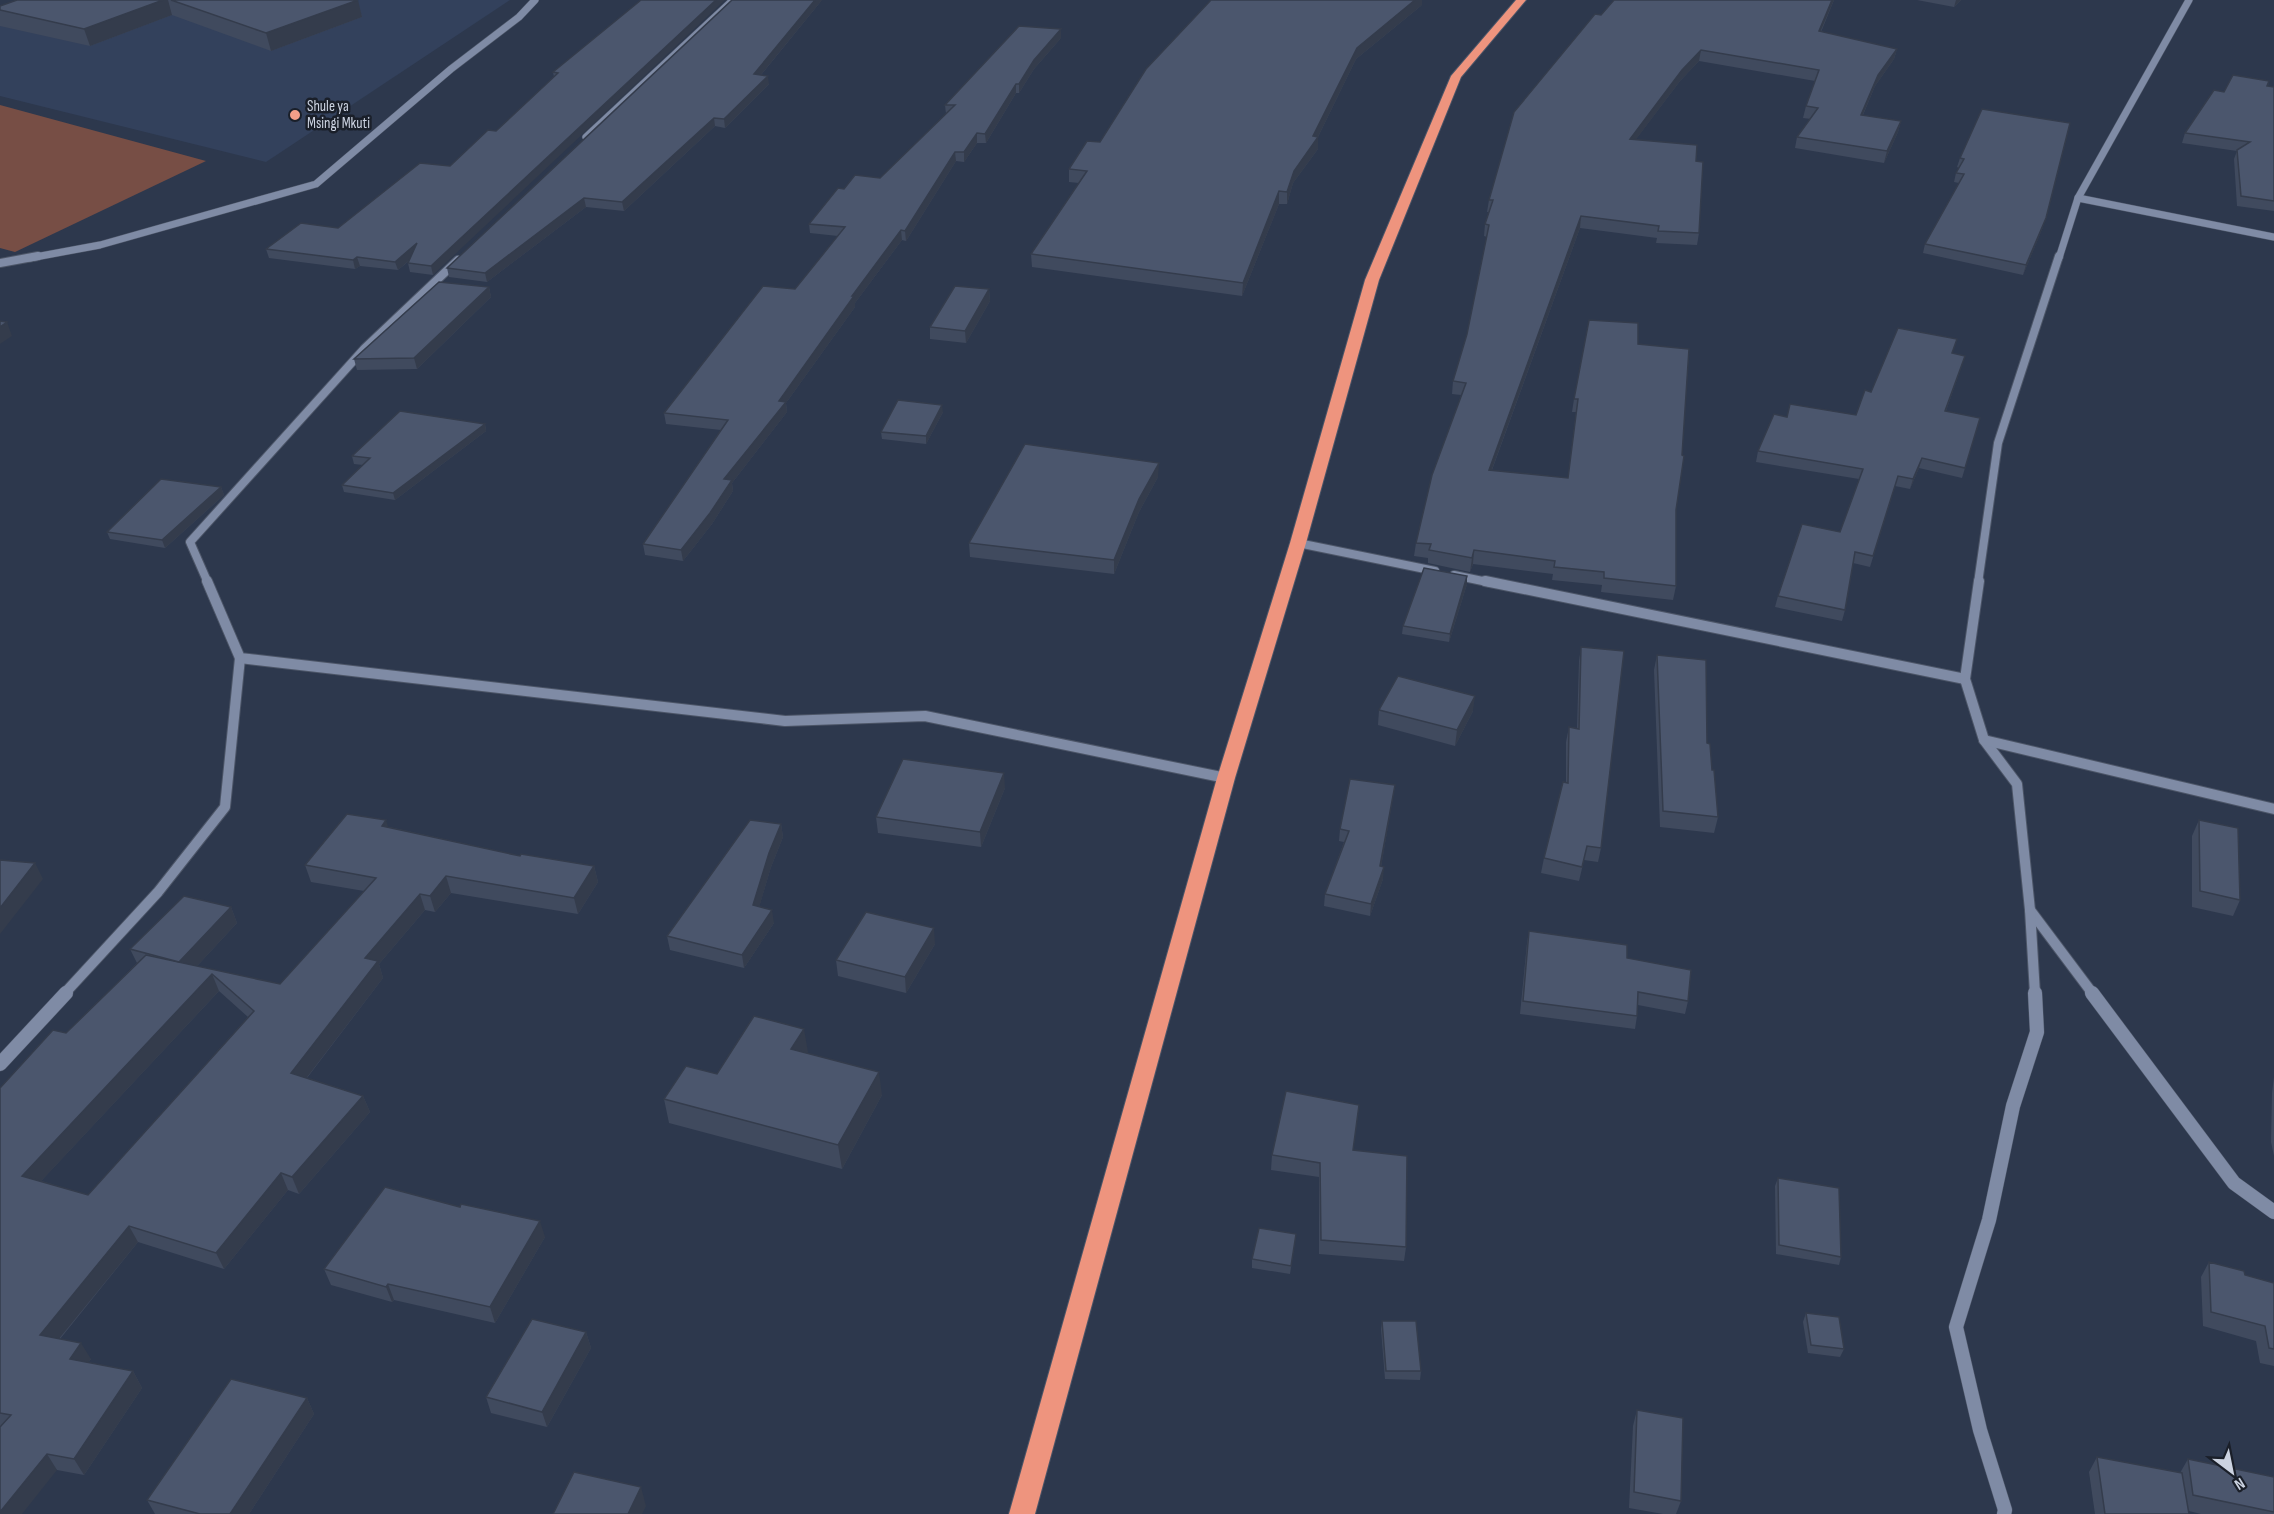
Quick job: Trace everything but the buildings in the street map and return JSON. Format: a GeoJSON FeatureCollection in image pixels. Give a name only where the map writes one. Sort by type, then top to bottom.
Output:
{"type":"FeatureCollection","features":[{"type":"Feature","properties":{"kind":"highway"},"geometry":{"type":"LineString","coordinates":[[1022,1514],[1226,778],[1298,543],[1372,280],[1456,76],[1521,0]]}},
{"type":"Feature","properties":{"kind":"street"},"geometry":{"type":"LineString","coordinates":[[0,263],[100,245],[316,184],[451,69],[519,17],[535,0]]}},
{"type":"Feature","properties":{"kind":"street"},"geometry":{"type":"LineString","coordinates":[[576,147],[733,0]]}},
{"type":"Feature","properties":{"kind":"street"},"geometry":{"type":"LineString","coordinates":[[2004,1514],[2005,1510],[1980,1431],[1956,1328],[1989,1220],[2013,1107],[2037,1032],[2030,910],[2017,784],[1984,740],[1965,679],[1998,443],[2078,198],[2189,0]]}},
{"type":"Feature","properties":{"kind":"street"},"geometry":{"type":"LineString","coordinates":[[2078,198],[2274,237]]}},
{"type":"Feature","properties":{"kind":"street"},"geometry":{"type":"LineString","coordinates":[[0,1064],[158,892],[225,807],[240,658],[190,542],[364,349],[466,252]]}},
{"type":"Feature","properties":{"kind":"street"},"geometry":{"type":"LineString","coordinates":[[1298,543],[1965,679]]}},
{"type":"Feature","properties":{"kind":"street"},"geometry":{"type":"LineString","coordinates":[[240,658],[785,721],[925,716],[1226,778]]}},
{"type":"Feature","properties":{"kind":"street"},"geometry":{"type":"LineString","coordinates":[[1984,740],[2274,809]]}},
{"type":"Feature","properties":{"kind":"street"},"geometry":{"type":"LineString","coordinates":[[2030,910],[2234,1183],[2274,1212]]}},
{"type":"Feature","properties":{"kind":"shaded area"},"geometry":{"type":"Polygon","coordinates":[[[55,0],[510,0],[266,162],[0,96],[0,22],[55,0]]]}},
{"type":"Feature","properties":{"kind":"shaded area"},"geometry":{"type":"Polygon","coordinates":[[[0,105],[206,161],[15,252],[0,248],[0,105]]]}},
{"type":"Feature","properties":{"kind":"place","name":"Shule ya Msingi Mkuti"},"geometry":{"type":"Point","coordinates":[295,115]}}]}
